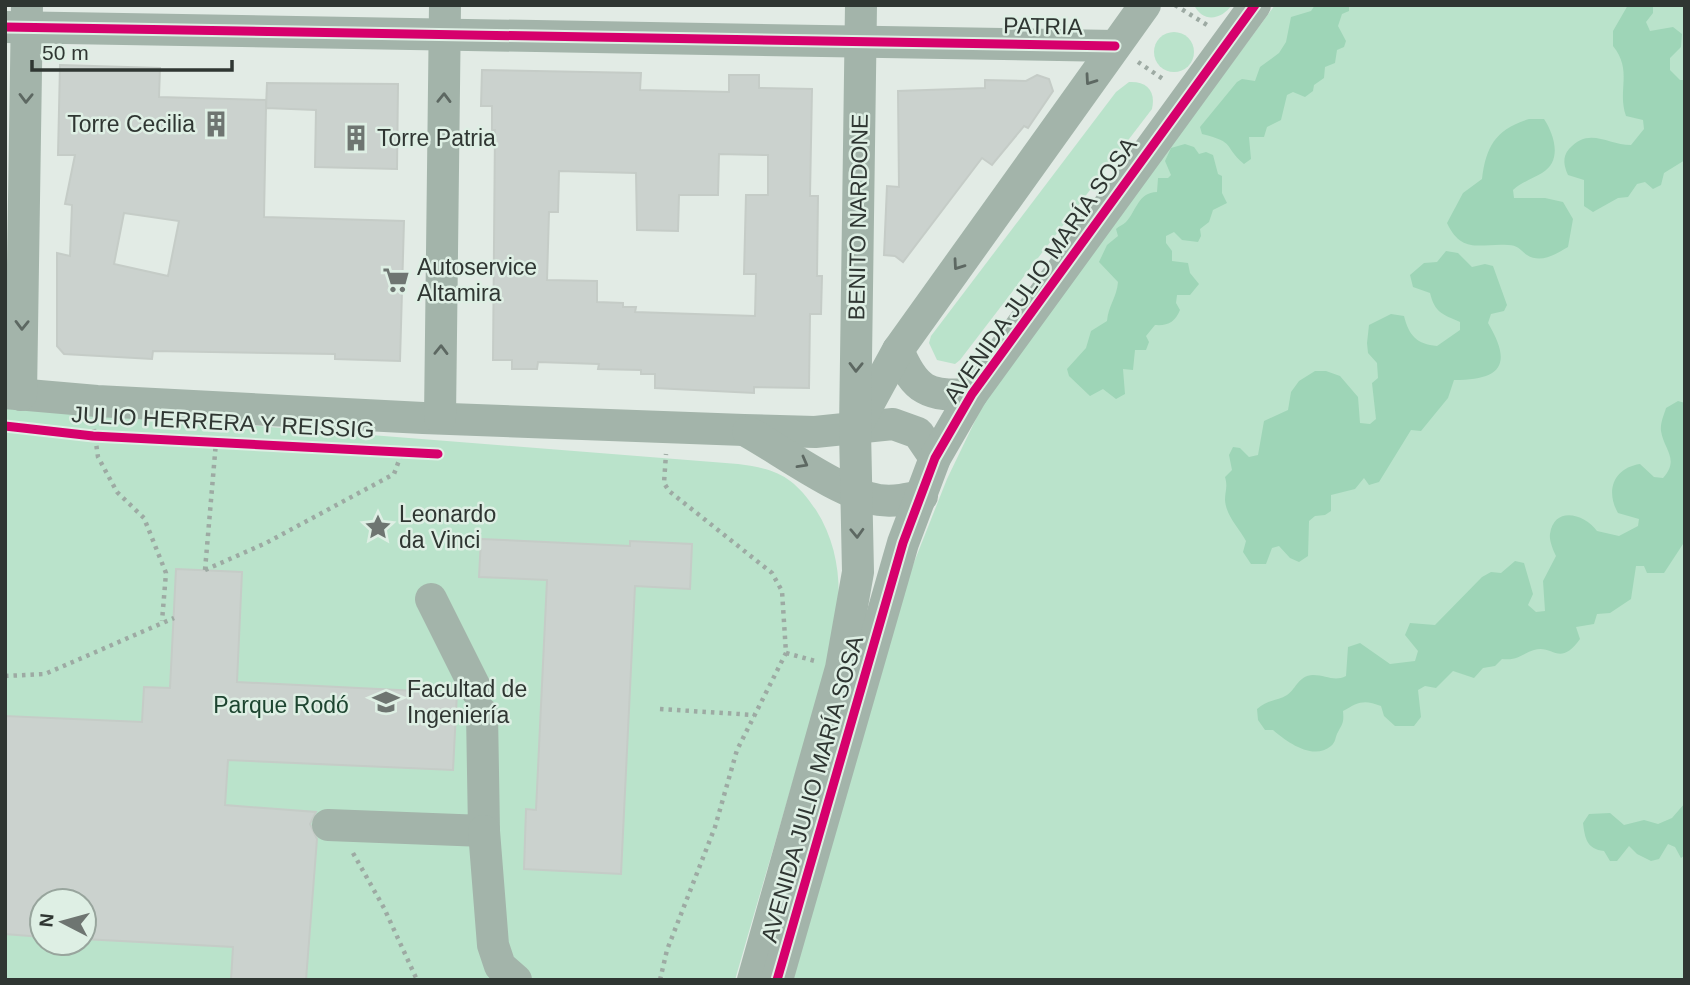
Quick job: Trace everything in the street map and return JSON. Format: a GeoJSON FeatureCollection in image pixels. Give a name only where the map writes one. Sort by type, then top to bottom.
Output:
{"type":"FeatureCollection","features":[{"type":"Feature","properties":{"kind":"street","name":"BENITO NARDONE"},"geometry":{"type":"LineString","coordinates":[[855,430],[862,5]]}},
{"type":"Feature","properties":{"kind":"street","name":"AVENIDA JULIO MARÍA SOSA"},"geometry":{"type":"LineString","coordinates":[[753,980],[847,639],[858,572],[855,430],[898,350],[1146,5]]}},
{"type":"Feature","properties":{"kind":"street","name":"AVENIDA JULIO MARÍA SOSA"},"geometry":{"type":"LineString","coordinates":[[777,980],[903,543],[935,458],[972,394],[1255,5]]}},
{"type":"Feature","properties":{"kind":"street","name":"PATRIA"},"geometry":{"type":"LineString","coordinates":[[20,20],[445,21],[861,42],[1115,46]]}},
{"type":"Feature","properties":{"kind":"street"},"geometry":{"type":"LineString","coordinates":[[13,394],[20,20]]}},
{"type":"Feature","properties":{"kind":"street"},"geometry":{"type":"LineString","coordinates":[[432,418],[445,21]]}},
{"type":"Feature","properties":{"kind":"street"},"geometry":{"type":"LineString","coordinates":[[898,350],[907,372],[921,389],[935,394],[972,394]]}},
{"type":"Feature","properties":{"kind":"street","name":"JULIO HERRERA Y REISSIG"},"geometry":{"type":"LineString","coordinates":[[13,394],[432,418],[744,430],[855,430],[893,424],[908,428],[927,443],[935,458]]}},
{"type":"Feature","properties":{"kind":"street","name":"JULIO HERRERA Y REISSIG"},"geometry":{"type":"LineString","coordinates":[[744,430],[856,494],[878,500],[922,496]]}},
{"type":"Feature","properties":{"kind":"street"},"geometry":{"type":"LineString","coordinates":[[431,599],[480,702],[484,831],[493,945],[500,966],[516,980]]}},
{"type":"Feature","properties":{"kind":"street"},"geometry":{"type":"LineString","coordinates":[[333,825],[484,831]]}},
{"type":"Feature","properties":{"kind":"path"},"geometry":{"type":"LineString","coordinates":[[1175,5],[1229,40]]}},
{"type":"Feature","properties":{"kind":"path"},"geometry":{"type":"LineString","coordinates":[[1115,46],[1188,97]]}},
{"type":"Feature","properties":{"kind":"path"},"geometry":{"type":"LineString","coordinates":[[216,442],[205,570],[266,542],[394,474],[400,451],[432,418]]}},
{"type":"Feature","properties":{"kind":"path"},"geometry":{"type":"LineString","coordinates":[[660,980],[667,950],[715,827],[737,750],[786,653],[782,590],[772,573],[669,491],[664,476],[668,427]]}},
{"type":"Feature","properties":{"kind":"path"},"geometry":{"type":"LineString","coordinates":[[98,457],[117,492],[144,518],[166,573],[162,621]]}},
{"type":"Feature","properties":{"kind":"path"},"geometry":{"type":"LineString","coordinates":[[5,676],[45,674],[174,618]]}},
{"type":"Feature","properties":{"kind":"path"},"geometry":{"type":"LineString","coordinates":[[660,709],[754,715]]}},
{"type":"Feature","properties":{"kind":"path"},"geometry":{"type":"LineString","coordinates":[[333,825],[384,908],[417,980]]}},
{"type":"Feature","properties":{"kind":"green space"},"geometry":{"type":"Polygon","coordinates":[[[1194,5],[1232,5],[1223,14],[1207,17],[1194,5]]]}},
{"type":"Feature","properties":{"kind":"green space"},"geometry":{"type":"Polygon","coordinates":[[[1275,5],[1685,5],[1685,980],[793,980],[907,580],[947,479],[988,394],[1275,5]]]}},
{"type":"Feature","properties":{"kind":"green space"},"geometry":{"type":"Polygon","coordinates":[[[1315,5],[1349,5],[1349,11],[1342,14],[1338,26],[1346,41],[1344,47],[1337,50],[1335,63],[1325,67],[1324,78],[1314,85],[1313,91],[1305,97],[1293,92],[1287,95],[1281,120],[1267,127],[1264,137],[1249,137],[1251,159],[1244,164],[1225,142],[1202,134],[1200,127],[1237,82],[1242,79],[1255,81],[1260,67],[1279,53],[1286,42],[1291,17],[1311,11],[1315,5]]]}},
{"type":"Feature","properties":{"kind":"green space"},"geometry":{"type":"Polygon","coordinates":[[[1628,5],[1653,5],[1653,13],[1646,22],[1650,31],[1673,27],[1682,34],[1681,47],[1670,58],[1670,70],[1680,80],[1685,80],[1685,160],[1664,173],[1661,185],[1653,189],[1645,182],[1637,184],[1628,197],[1618,198],[1593,212],[1584,206],[1584,180],[1568,175],[1565,158],[1576,142],[1584,139],[1599,138],[1631,145],[1644,129],[1643,120],[1626,116],[1623,98],[1624,72],[1613,46],[1613,31],[1628,5]]]}},
{"type":"Feature","properties":{"kind":"green space"},"geometry":{"type":"Polygon","coordinates":[[[1174,32],[1182,33],[1188,38],[1193,44],[1193,60],[1188,66],[1182,71],[1174,72],[1166,71],[1160,66],[1155,60],[1154,52],[1155,44],[1160,38],[1166,33],[1174,32]]]}},
{"type":"Feature","properties":{"kind":"green space"},"geometry":{"type":"Polygon","coordinates":[[[1129,82],[1141,83],[1149,88],[1153,97],[1152,109],[960,360],[955,364],[937,360],[929,343],[931,336],[1116,92],[1129,82]]]}},
{"type":"Feature","properties":{"kind":"green space"},"geometry":{"type":"Polygon","coordinates":[[[1529,119],[1544,119],[1555,147],[1553,162],[1542,173],[1513,190],[1514,198],[1545,198],[1563,202],[1573,219],[1568,247],[1538,259],[1511,245],[1481,246],[1466,243],[1459,240],[1447,223],[1463,193],[1482,179],[1486,157],[1495,140],[1508,128],[1529,119]]]}},
{"type":"Feature","properties":{"kind":"green space"},"geometry":{"type":"Polygon","coordinates":[[[1185,144],[1194,147],[1199,154],[1206,152],[1213,155],[1218,174],[1222,176],[1222,193],[1227,203],[1213,210],[1209,222],[1200,229],[1198,242],[1182,240],[1174,232],[1166,236],[1166,243],[1172,251],[1172,261],[1188,263],[1190,273],[1199,284],[1190,295],[1177,295],[1176,303],[1180,310],[1176,318],[1164,325],[1155,325],[1146,336],[1149,342],[1146,350],[1135,350],[1133,370],[1123,369],[1125,394],[1116,399],[1103,389],[1090,396],[1069,376],[1067,369],[1086,348],[1091,331],[1107,321],[1116,292],[1118,282],[1099,262],[1107,245],[1118,236],[1116,229],[1126,222],[1141,199],[1157,192],[1158,178],[1168,178],[1171,175],[1165,161],[1171,148],[1185,144]]]}},
{"type":"Feature","properties":{"kind":"green space"},"geometry":{"type":"Polygon","coordinates":[[[1446,251],[1458,253],[1472,267],[1485,264],[1493,266],[1507,305],[1504,311],[1491,314],[1488,323],[1500,350],[1498,367],[1483,377],[1454,380],[1448,398],[1421,431],[1411,430],[1379,482],[1369,485],[1364,478],[1355,489],[1331,495],[1331,511],[1309,521],[1308,556],[1299,562],[1290,558],[1279,546],[1272,548],[1266,564],[1251,564],[1243,552],[1246,541],[1230,517],[1225,500],[1225,477],[1232,470],[1229,455],[1233,447],[1240,448],[1249,457],[1258,455],[1264,421],[1288,410],[1291,392],[1299,381],[1315,371],[1326,371],[1340,376],[1358,397],[1360,423],[1370,424],[1376,419],[1372,383],[1378,378],[1377,363],[1368,353],[1369,325],[1391,314],[1404,316],[1408,329],[1415,338],[1437,346],[1460,330],[1460,322],[1440,312],[1430,293],[1413,287],[1410,275],[1424,263],[1437,262],[1446,251]]]}},
{"type":"Feature","properties":{"kind":"green space"},"geometry":{"type":"Polygon","coordinates":[[[1678,401],[1685,403],[1685,541],[1664,573],[1647,573],[1644,566],[1636,566],[1631,599],[1610,613],[1597,614],[1594,624],[1576,627],[1580,639],[1573,648],[1561,654],[1541,649],[1516,658],[1502,659],[1495,666],[1483,668],[1474,678],[1453,671],[1436,688],[1425,686],[1418,690],[1421,717],[1414,726],[1395,726],[1384,716],[1381,706],[1365,702],[1357,704],[1343,711],[1343,722],[1335,741],[1324,750],[1308,751],[1285,740],[1273,730],[1265,730],[1258,720],[1257,709],[1287,695],[1308,676],[1346,676],[1348,647],[1360,643],[1390,664],[1415,661],[1418,651],[1405,635],[1410,623],[1435,625],[1482,577],[1491,572],[1501,573],[1515,561],[1524,563],[1533,594],[1528,605],[1536,612],[1545,611],[1543,581],[1556,556],[1550,539],[1553,525],[1557,519],[1570,515],[1585,520],[1597,531],[1619,536],[1638,526],[1639,519],[1618,513],[1612,496],[1614,481],[1624,470],[1640,464],[1654,477],[1663,478],[1671,460],[1661,431],[1662,422],[1666,408],[1678,401]]]}},
{"type":"Feature","properties":{"kind":"green space","name":"Parque Rodó"},"geometry":{"type":"Polygon","coordinates":[[[5,406],[738,464],[774,472],[800,489],[816,510],[831,542],[838,575],[838,609],[825,680],[735,980],[5,980],[5,406]]]}},
{"type":"Feature","properties":{"kind":"green space"},"geometry":{"type":"Polygon","coordinates":[[[1685,803],[1685,855],[1681,858],[1675,847],[1668,844],[1659,859],[1651,861],[1637,854],[1629,846],[1617,861],[1610,861],[1604,851],[1594,848],[1586,838],[1583,823],[1589,814],[1610,813],[1624,825],[1644,820],[1658,824],[1672,818],[1685,803]]]}},
{"type":"Feature","properties":{"kind":"building"},"geometry":{"type":"Polygon","coordinates":[[[60,65],[160,68],[159,97],[266,100],[264,217],[404,221],[400,361],[335,359],[335,354],[153,351],[152,359],[64,354],[57,346],[57,253],[70,256],[72,205],[65,204],[75,155],[58,155],[60,65]],[[124,213],[114,264],[168,276],[179,221],[124,213]]]}},
{"type":"Feature","properties":{"kind":"building"},"geometry":{"type":"Polygon","coordinates":[[[482,70],[641,73],[640,90],[729,92],[729,75],[759,75],[759,88],[812,89],[810,196],[818,196],[817,276],[822,276],[821,314],[810,314],[809,388],[754,387],[754,393],[655,388],[655,374],[641,374],[641,370],[598,369],[599,364],[538,362],[537,369],[512,369],[512,360],[493,360],[495,130],[492,130],[492,106],[481,106],[482,70]],[[719,154],[718,195],[679,195],[678,231],[637,230],[636,173],[559,171],[558,212],[549,212],[547,280],[597,281],[597,302],[623,303],[623,307],[636,307],[635,312],[755,316],[756,274],[744,274],[746,195],[768,195],[768,155],[719,154]]]}},
{"type":"Feature","properties":{"kind":"building"},"geometry":{"type":"Polygon","coordinates":[[[1037,75],[1049,79],[1053,91],[1028,128],[1024,126],[992,165],[982,158],[903,262],[895,256],[884,255],[887,186],[899,187],[898,91],[985,88],[985,80],[1026,81],[1037,75]]]}},
{"type":"Feature","properties":{"kind":"building","name":"Torre Patria"},"geometry":{"type":"Polygon","coordinates":[[[267,83],[398,84],[397,169],[315,167],[316,110],[266,108],[267,83]]]}},
{"type":"Feature","properties":{"kind":"building"},"geometry":{"type":"Polygon","coordinates":[[[481,539],[630,546],[630,541],[692,544],[690,589],[635,586],[621,874],[524,869],[526,809],[536,810],[547,580],[479,577],[481,539]]]}},
{"type":"Feature","properties":{"kind":"building","name":"Facultad de Ingeniería"},"geometry":{"type":"Polygon","coordinates":[[[176,569],[242,572],[237,682],[457,693],[453,770],[228,760],[225,805],[316,812],[310,824],[317,839],[306,980],[231,980],[233,947],[98,940],[98,887],[28,887],[28,936],[5,934],[5,716],[142,722],[144,687],[170,688],[176,569]]]}},
{"type":"Feature","properties":{"kind":"cycle path"},"geometry":{"type":"LineString","coordinates":[[777,980],[903,543],[935,458],[972,394],[1255,5]]}},
{"type":"Feature","properties":{"kind":"cycle path"},"geometry":{"type":"LineString","coordinates":[[5,27],[1115,46]]}},
{"type":"Feature","properties":{"kind":"cycle path"},"geometry":{"type":"LineString","coordinates":[[5,426],[93,436],[438,454]]}},
{"type":"Feature","properties":{"kind":"place","name":"Torre Cecilia"},"geometry":{"type":"Point","coordinates":[216,124]}},
{"type":"Feature","properties":{"kind":"place","name":"Torre Patria"},"geometry":{"type":"Point","coordinates":[356,138]}},
{"type":"Feature","properties":{"kind":"place","name":"Autoservice Altamira"},"geometry":{"type":"Point","coordinates":[396,280]}},
{"type":"Feature","properties":{"kind":"place","name":"Leonardo da Vinci"},"geometry":{"type":"Point","coordinates":[378,527]}},
{"type":"Feature","properties":{"kind":"place","name":"Facultad de Ingeniería"},"geometry":{"type":"Point","coordinates":[386,702]}}]}
